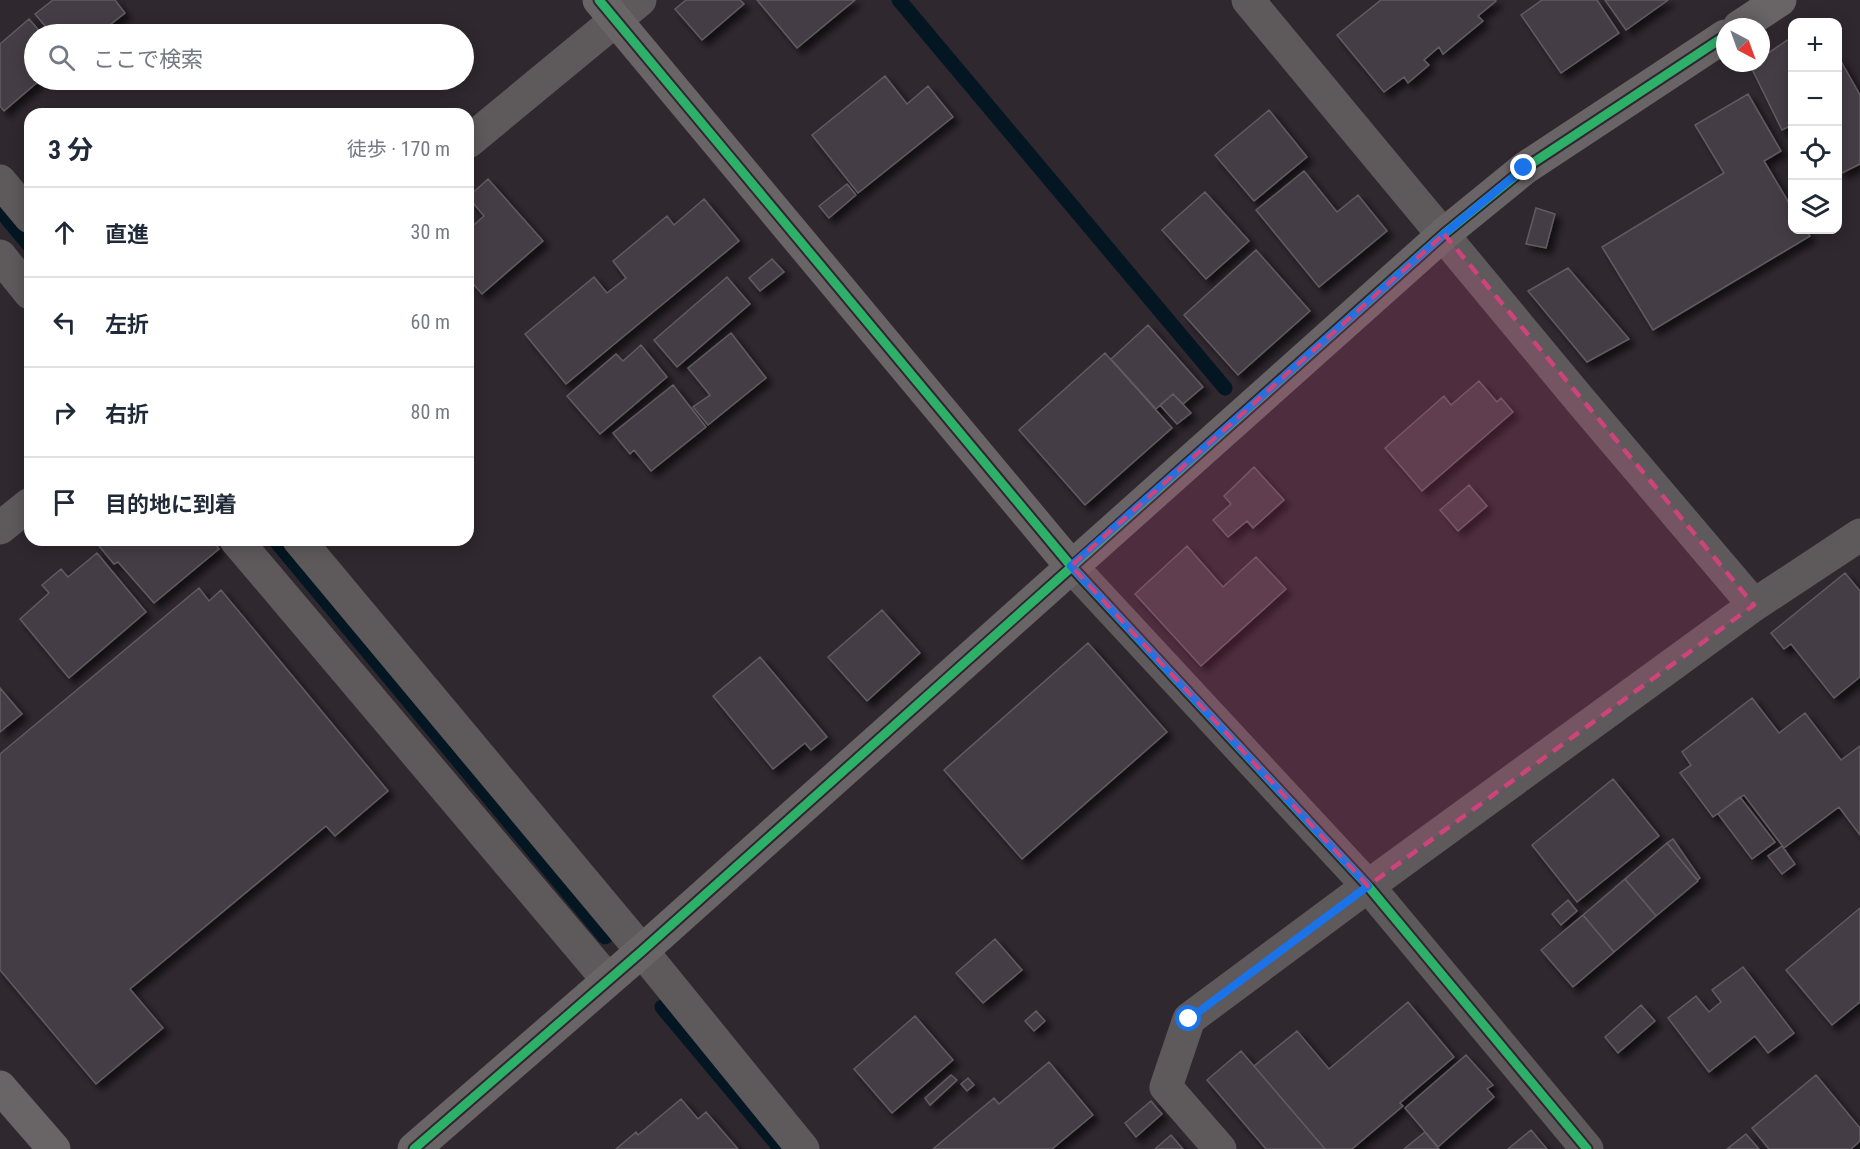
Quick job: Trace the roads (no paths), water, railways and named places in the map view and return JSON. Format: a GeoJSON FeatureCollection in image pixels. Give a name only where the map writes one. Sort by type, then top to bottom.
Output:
{"type":"FeatureCollection","features":[{"type":"Feature","properties":{"kind":"street"},"geometry":{"type":"LineString","coordinates":[[1248,0],[1580,400],[1754,605]]}},
{"type":"Feature","properties":{"kind":"street"},"geometry":{"type":"LineString","coordinates":[[1753,18],[1780,0]]}},
{"type":"Feature","properties":{"kind":"street"},"geometry":{"type":"LineString","coordinates":[[474,137],[618,7],[1071,566],[1368,886],[1587,1149]]}},
{"type":"Feature","properties":{"kind":"street"},"geometry":{"type":"LineString","coordinates":[[414,1149],[642,951],[1444,234],[1524,168],[1716,42]]}},
{"type":"Feature","properties":{"kind":"street"},"geometry":{"type":"LineString","coordinates":[[0,181],[24,210]]}},
{"type":"Feature","properties":{"kind":"street"},"geometry":{"type":"LineString","coordinates":[[0,256],[24,286]]}},
{"type":"Feature","properties":{"kind":"street"},"geometry":{"type":"LineString","coordinates":[[0,528],[24,509]]}},
{"type":"Feature","properties":{"kind":"street"},"geometry":{"type":"LineString","coordinates":[[1220,1149],[1166,1087],[1189,1019],[1754,605],[1860,535]]}},
{"type":"Feature","properties":{"kind":"street"},"geometry":{"type":"LineString","coordinates":[[241,546],[608,980]]}},
{"type":"Feature","properties":{"kind":"street"},"geometry":{"type":"LineString","coordinates":[[304,546],[642,951],[803,1149]]}},
{"type":"Feature","properties":{"kind":"street"},"geometry":{"type":"LineString","coordinates":[[0,1087],[54,1149]]}},
{"type":"Feature","properties":{"kind":"waterway"},"geometry":{"type":"LineString","coordinates":[[899,0],[1225,388]]}},
{"type":"Feature","properties":{"kind":"waterway"},"geometry":{"type":"LineString","coordinates":[[0,210],[24,239]]}},
{"type":"Feature","properties":{"kind":"waterway"},"geometry":{"type":"LineString","coordinates":[[280,546],[605,937]]}},
{"type":"Feature","properties":{"kind":"waterway"},"geometry":{"type":"LineString","coordinates":[[662,1007],[781,1149]]}}]}
